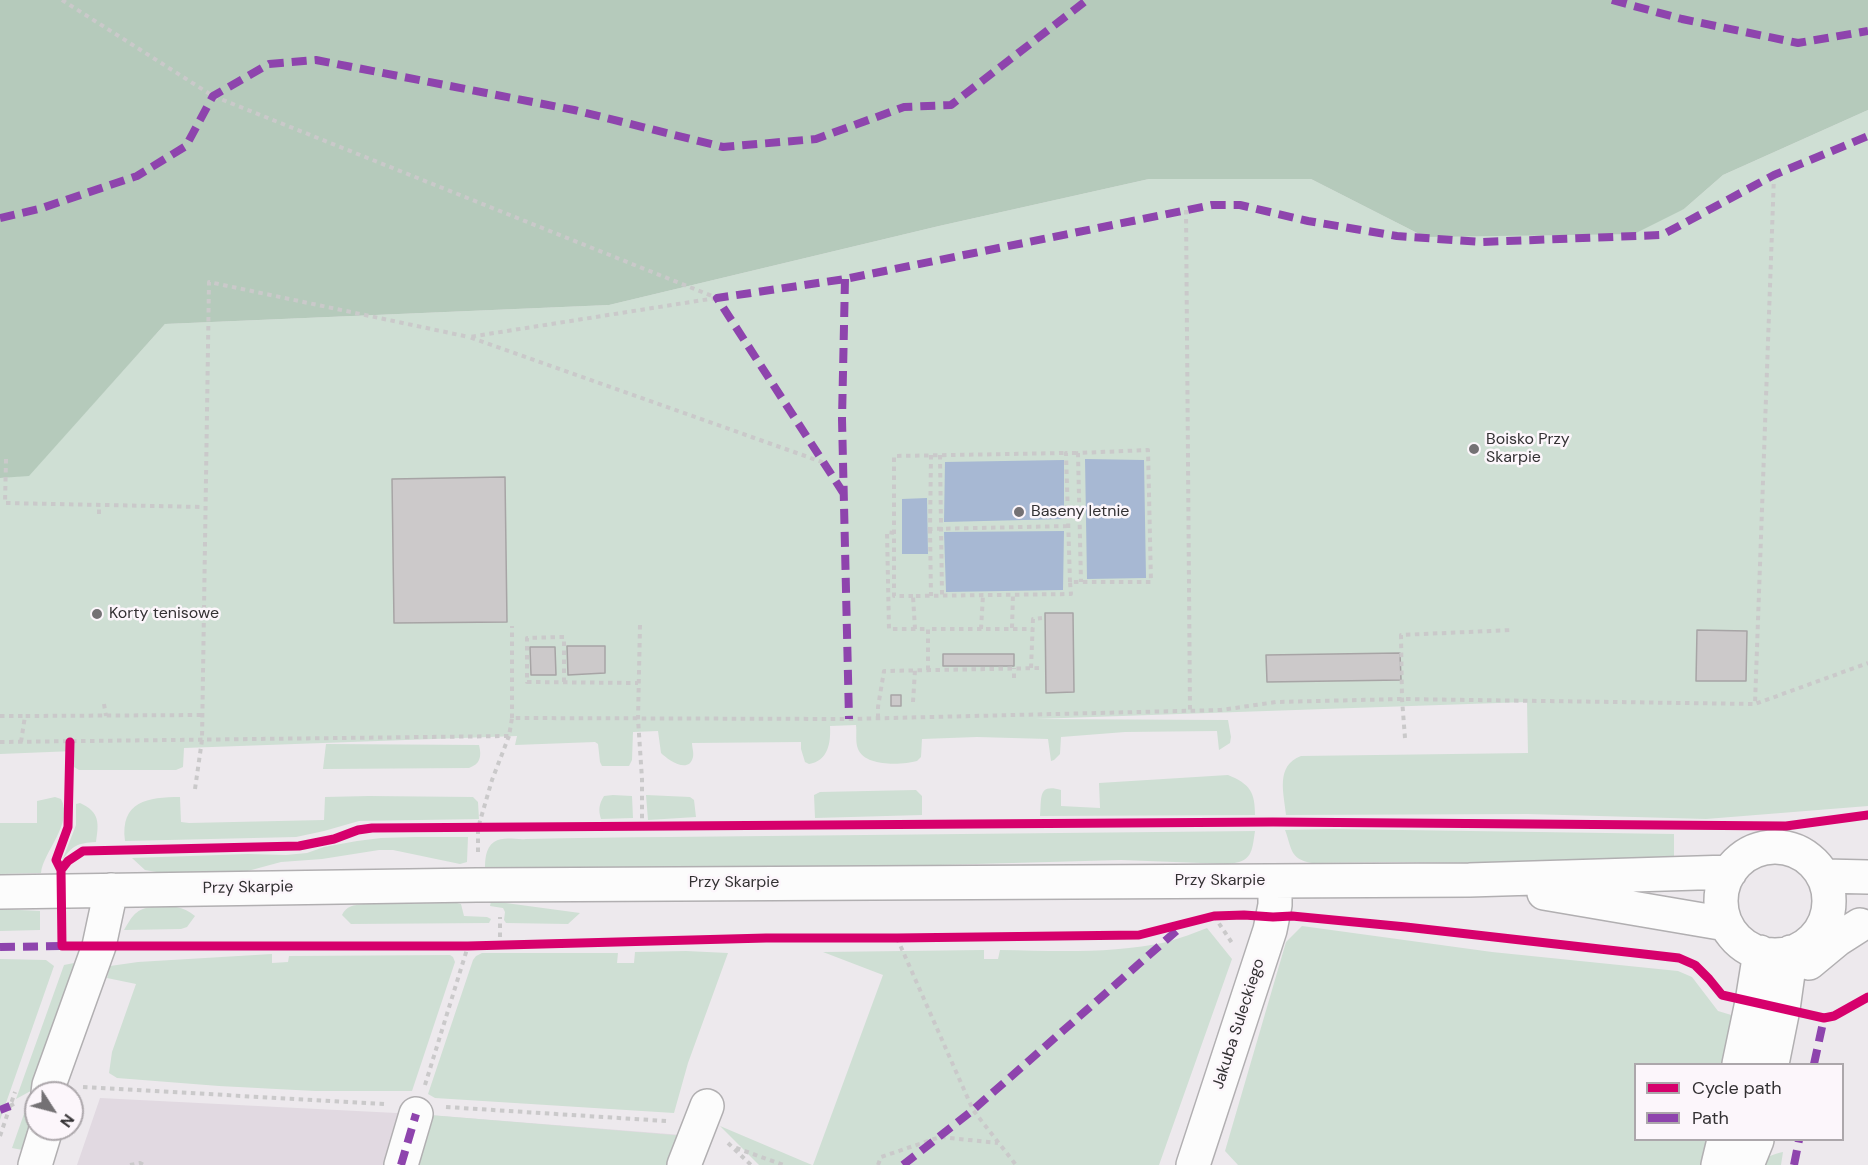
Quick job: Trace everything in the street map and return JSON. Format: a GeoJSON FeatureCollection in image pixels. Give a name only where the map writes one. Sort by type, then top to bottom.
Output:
{"type":"FeatureCollection","features":[{"type":"Feature","properties":{"kind":"street"},"geometry":{"type":"LineString","coordinates":[[1778,846],[1792,849],[1805,855],[1824,876],[1829,891],[1829,908],[1824,923],[1811,942],[1775,952],[1740,941],[1726,924],[1721,897],[1724,884],[1730,872],[1750,852],[1778,846]]}},
{"type":"Feature","properties":{"kind":"street","name":"Przy Skarpie"},"geometry":{"type":"LineString","coordinates":[[0,892],[477,885],[1468,880],[1730,872]]}},
{"type":"Feature","properties":{"kind":"street"},"geometry":{"type":"LineString","coordinates":[[1824,876],[1868,877]]}},
{"type":"Feature","properties":{"kind":"street","name":"Przy Skarpie"},"geometry":{"type":"LineString","coordinates":[[1468,880],[1726,924]]}},
{"type":"Feature","properties":{"kind":"street","name":"Jakuba Suleckiego"},"geometry":{"type":"LineString","coordinates":[[1193,1165],[1270,930],[1275,905],[1275,881]]}},
{"type":"Feature","properties":{"kind":"street"},"geometry":{"type":"LineString","coordinates":[[50,1081],[99,946],[111,890]]}},
{"type":"Feature","properties":{"kind":"street"},"geometry":{"type":"LineString","coordinates":[[1824,923],[1864,925]]}},
{"type":"Feature","properties":{"kind":"street"},"geometry":{"type":"LineString","coordinates":[[1772,1063],[1786,992],[1811,961],[1838,939],[1864,925]]}},
{"type":"Feature","properties":{"kind":"street"},"geometry":{"type":"LineString","coordinates":[[1775,952],[1786,992]]}},
{"type":"Feature","properties":{"kind":"street"},"geometry":{"type":"LineString","coordinates":[[1739,1063],[1752,1002],[1775,952]]}},
{"type":"Feature","properties":{"kind":"street"},"geometry":{"type":"LineString","coordinates":[[684,1165],[707,1106]]}},
{"type":"Feature","properties":{"kind":"street"},"geometry":{"type":"LineString","coordinates":[[401,1165],[416,1114]]}},
{"type":"Feature","properties":{"kind":"street"},"geometry":{"type":"LineString","coordinates":[[34,1165],[42,1141]]}},
{"type":"Feature","properties":{"kind":"street"},"geometry":{"type":"LineString","coordinates":[[1718,1165],[1724,1141]]}},
{"type":"Feature","properties":{"kind":"street"},"geometry":{"type":"LineString","coordinates":[[1747,1165],[1757,1141]]}},
{"type":"Feature","properties":{"kind":"path"},"geometry":{"type":"LineString","coordinates":[[62,0],[213,96],[717,298],[470,337]]}},
{"type":"Feature","properties":{"kind":"path"},"geometry":{"type":"LineString","coordinates":[[1755,704],[1774,175]]}},
{"type":"Feature","properties":{"kind":"path"},"geometry":{"type":"LineString","coordinates":[[1186,210],[1190,711]]}},
{"type":"Feature","properties":{"kind":"path"},"geometry":{"type":"LineString","coordinates":[[195,789],[202,715],[209,282],[470,337],[825,463]]}},
{"type":"Feature","properties":{"kind":"path"},"geometry":{"type":"LineString","coordinates":[[1066,453],[1070,582],[1071,594],[894,596],[894,456],[1148,450],[1150,582],[1070,582]]}},
{"type":"Feature","properties":{"kind":"path"},"geometry":{"type":"LineString","coordinates":[[1078,453],[1081,582]]}},
{"type":"Feature","properties":{"kind":"path"},"geometry":{"type":"LineString","coordinates":[[931,455],[931,596]]}},
{"type":"Feature","properties":{"kind":"path"},"geometry":{"type":"LineString","coordinates":[[940,455],[942,595]]}},
{"type":"Feature","properties":{"kind":"path"},"geometry":{"type":"LineString","coordinates":[[6,459],[3,503],[204,507]]}},
{"type":"Feature","properties":{"kind":"path"},"geometry":{"type":"LineString","coordinates":[[99,505],[99,514]]}},
{"type":"Feature","properties":{"kind":"path"},"geometry":{"type":"LineString","coordinates":[[930,529],[1069,526]]}},
{"type":"Feature","properties":{"kind":"path"},"geometry":{"type":"LineString","coordinates":[[894,533],[887,532],[889,629],[1033,628]]}},
{"type":"Feature","properties":{"kind":"path"},"geometry":{"type":"LineString","coordinates":[[1012,628],[1013,594]]}},
{"type":"Feature","properties":{"kind":"path"},"geometry":{"type":"LineString","coordinates":[[981,629],[983,595]]}},
{"type":"Feature","properties":{"kind":"path"},"geometry":{"type":"LineString","coordinates":[[913,596],[915,629]]}},
{"type":"Feature","properties":{"kind":"path"},"geometry":{"type":"LineString","coordinates":[[1031,668],[1033,619],[1042,618]]}},
{"type":"Feature","properties":{"kind":"path"},"geometry":{"type":"LineString","coordinates":[[640,625],[638,719],[642,826]]}},
{"type":"Feature","properties":{"kind":"path"},"geometry":{"type":"LineString","coordinates":[[500,946],[500,915],[496,912],[476,910],[478,828],[492,780],[509,736],[512,718],[512,626]]}},
{"type":"Feature","properties":{"kind":"path"},"geometry":{"type":"LineString","coordinates":[[928,629],[928,670]]}},
{"type":"Feature","properties":{"kind":"path"},"geometry":{"type":"LineString","coordinates":[[1405,738],[1401,635],[1512,630]]}},
{"type":"Feature","properties":{"kind":"path"},"geometry":{"type":"LineString","coordinates":[[564,682],[564,637],[526,638],[527,682],[638,683]]}},
{"type":"Feature","properties":{"kind":"path"},"geometry":{"type":"LineString","coordinates":[[512,718],[878,718],[1221,710],[1276,702],[1402,699],[1755,704],[1868,663]]}},
{"type":"Feature","properties":{"kind":"path"},"geometry":{"type":"LineString","coordinates":[[1014,668],[1014,678]]}},
{"type":"Feature","properties":{"kind":"path"},"geometry":{"type":"LineString","coordinates":[[878,718],[884,671],[1041,668]]}},
{"type":"Feature","properties":{"kind":"path"},"geometry":{"type":"LineString","coordinates":[[913,702],[915,670]]}},
{"type":"Feature","properties":{"kind":"path"},"geometry":{"type":"LineString","coordinates":[[104,704],[105,716]]}},
{"type":"Feature","properties":{"kind":"path"},"geometry":{"type":"LineString","coordinates":[[0,716],[202,715]]}},
{"type":"Feature","properties":{"kind":"path"},"geometry":{"type":"LineString","coordinates":[[21,742],[26,716]]}},
{"type":"Feature","properties":{"kind":"path"},"geometry":{"type":"LineString","coordinates":[[0,742],[509,736]]}},
{"type":"Feature","properties":{"kind":"path"},"geometry":{"type":"LineString","coordinates":[[630,826],[653,826]]}},
{"type":"Feature","properties":{"kind":"path"},"geometry":{"type":"LineString","coordinates":[[466,828],[490,828]]}},
{"type":"Feature","properties":{"kind":"path"},"geometry":{"type":"LineString","coordinates":[[897,938],[973,1110],[1016,1165]]}},
{"type":"Feature","properties":{"kind":"path"},"geometry":{"type":"LineString","coordinates":[[416,1114],[468,946]]}},
{"type":"Feature","properties":{"kind":"path"},"geometry":{"type":"LineString","coordinates":[[878,1165],[882,1157],[940,1137],[999,1143]]}},
{"type":"Feature","properties":{"kind":"path"},"geometry":{"type":"LineString","coordinates":[[732,1147],[784,1165]]}},
{"type":"Feature","properties":{"kind":"path"},"geometry":{"type":"LineString","coordinates":[[130,1165],[140,1163],[144,1165]]}},
{"type":"Feature","properties":{"kind":"shaded area"},"geometry":{"type":"Polygon","coordinates":[[[100,1098],[416,1114],[707,1137],[696,1165],[77,1165],[100,1098]]]}},
{"type":"Feature","properties":{"kind":"green space"},"geometry":{"type":"Polygon","coordinates":[[[0,0],[1868,0],[1868,110],[1723,175],[1684,209],[1634,234],[1425,237],[1311,179],[1149,179],[939,226],[609,305],[165,324],[29,476],[0,478],[0,0]]]}},
{"type":"Feature","properties":{"kind":"green space"},"geometry":{"type":"Polygon","coordinates":[[[1868,110],[1868,806],[1706,819],[1528,814],[1286,815],[1284,773],[1287,766],[1301,756],[1528,753],[1527,702],[1035,719],[1228,720],[1230,743],[1219,750],[1217,731],[1125,732],[1061,737],[1060,754],[1051,761],[1048,739],[977,737],[922,739],[921,757],[917,761],[894,764],[876,762],[862,755],[858,749],[856,725],[830,726],[827,750],[820,759],[809,764],[805,762],[801,742],[692,743],[691,762],[687,765],[678,764],[661,753],[658,731],[633,732],[632,760],[629,766],[602,766],[598,744],[595,742],[515,745],[517,736],[184,748],[183,767],[176,770],[79,770],[74,767],[74,751],[0,754],[0,478],[29,475],[165,324],[609,305],[939,226],[1149,179],[1311,179],[1425,237],[1684,209],[1723,175],[1868,110]]]}},
{"type":"Feature","properties":{"kind":"green space"},"geometry":{"type":"Polygon","coordinates":[[[326,744],[479,745],[480,756],[478,762],[469,768],[323,769],[326,744]]]}},
{"type":"Feature","properties":{"kind":"green space"},"geometry":{"type":"Polygon","coordinates":[[[1228,775],[1242,782],[1250,790],[1254,800],[1255,815],[1040,816],[1042,794],[1048,789],[1061,790],[1061,806],[1100,808],[1099,783],[1228,775]]]}},
{"type":"Feature","properties":{"kind":"green space"},"geometry":{"type":"Polygon","coordinates":[[[916,790],[922,796],[922,815],[815,818],[814,795],[820,792],[916,790]]]}},
{"type":"Feature","properties":{"kind":"green space"},"geometry":{"type":"Polygon","coordinates":[[[646,795],[690,797],[694,800],[696,817],[648,820],[646,795]]]}},
{"type":"Feature","properties":{"kind":"green space"},"geometry":{"type":"Polygon","coordinates":[[[604,796],[632,796],[633,818],[601,819],[599,810],[602,799],[604,796]]]}},
{"type":"Feature","properties":{"kind":"green space"},"geometry":{"type":"Polygon","coordinates":[[[55,797],[61,799],[64,818],[41,873],[0,874],[0,823],[37,823],[37,801],[55,797]]]}},
{"type":"Feature","properties":{"kind":"green space"},"geometry":{"type":"Polygon","coordinates":[[[180,797],[181,822],[189,823],[324,820],[325,797],[473,797],[478,802],[479,819],[359,821],[296,837],[125,841],[127,817],[132,810],[147,800],[157,798],[180,797]]]}},
{"type":"Feature","properties":{"kind":"green space"},"geometry":{"type":"Polygon","coordinates":[[[80,803],[95,814],[98,824],[96,842],[76,846],[62,861],[76,825],[76,804],[80,803]]]}},
{"type":"Feature","properties":{"kind":"green space"},"geometry":{"type":"Polygon","coordinates":[[[1285,830],[1674,834],[1674,865],[1312,863],[1295,856],[1285,830]]]}},
{"type":"Feature","properties":{"kind":"green space"},"geometry":{"type":"Polygon","coordinates":[[[1255,831],[1249,855],[1242,861],[1228,864],[1121,860],[831,868],[485,871],[489,848],[494,842],[505,839],[1255,831]]]}},
{"type":"Feature","properties":{"kind":"green space"},"geometry":{"type":"Polygon","coordinates":[[[415,837],[468,837],[467,862],[460,864],[393,850],[379,850],[322,859],[281,862],[244,872],[162,873],[145,870],[132,858],[286,855],[307,853],[324,847],[357,841],[415,837]]]}},
{"type":"Feature","properties":{"kind":"green space"},"geometry":{"type":"Polygon","coordinates":[[[491,901],[580,913],[568,924],[506,923],[503,908],[490,906],[491,901]]]}},
{"type":"Feature","properties":{"kind":"green space"},"geometry":{"type":"Polygon","coordinates":[[[363,904],[461,904],[464,916],[487,917],[491,919],[489,923],[351,924],[342,915],[348,908],[363,904]]]}},
{"type":"Feature","properties":{"kind":"green space"},"geometry":{"type":"Polygon","coordinates":[[[158,906],[178,907],[195,916],[187,927],[181,929],[124,930],[137,912],[158,906]]]}},
{"type":"Feature","properties":{"kind":"green space"},"geometry":{"type":"Polygon","coordinates":[[[0,909],[40,911],[40,930],[0,931],[0,909]]]}},
{"type":"Feature","properties":{"kind":"green space"},"geometry":{"type":"Polygon","coordinates":[[[1302,926],[1492,952],[1678,971],[1692,977],[1718,1011],[1738,1017],[1728,1063],[1634,1063],[1634,1141],[1711,1141],[1706,1165],[1238,1165],[1225,1151],[1286,942],[1302,926]]]}},
{"type":"Feature","properties":{"kind":"green space"},"geometry":{"type":"Polygon","coordinates":[[[1207,928],[1232,959],[1159,1165],[813,1165],[883,975],[823,952],[984,950],[984,959],[998,959],[1000,950],[1084,951],[1146,946],[1167,942],[1207,928]]]}},
{"type":"Feature","properties":{"kind":"green space"},"geometry":{"type":"Polygon","coordinates":[[[635,952],[728,953],[688,1063],[674,1113],[435,1098],[428,1094],[476,956],[482,953],[618,953],[617,963],[634,963],[635,952]]]}},
{"type":"Feature","properties":{"kind":"green space"},"geometry":{"type":"Polygon","coordinates":[[[272,954],[272,963],[288,962],[289,956],[450,955],[453,957],[455,962],[412,1091],[315,1091],[219,1086],[117,1078],[109,1073],[112,1052],[136,984],[107,978],[110,966],[138,962],[272,954]]]}},
{"type":"Feature","properties":{"kind":"green space"},"geometry":{"type":"Polygon","coordinates":[[[0,959],[46,960],[54,966],[0,1120],[0,959]]]}},
{"type":"Feature","properties":{"kind":"green space"},"geometry":{"type":"Polygon","coordinates":[[[74,963],[40,1081],[24,1081],[24,1095],[16,1099],[64,965],[74,963]]]}},
{"type":"Feature","properties":{"kind":"green space"},"geometry":{"type":"Polygon","coordinates":[[[24,1114],[24,1141],[34,1141],[33,1152],[12,1148],[24,1114]]]}},
{"type":"Feature","properties":{"kind":"green space"},"geometry":{"type":"Polygon","coordinates":[[[430,1115],[685,1136],[674,1165],[414,1165],[430,1115]]]}},
{"type":"Feature","properties":{"kind":"green space"},"geometry":{"type":"Polygon","coordinates":[[[720,1126],[812,1165],[759,1165],[720,1126]]]}},
{"type":"Feature","properties":{"kind":"green space"},"geometry":{"type":"Polygon","coordinates":[[[1783,1152],[1781,1165],[1758,1165],[1766,1158],[1783,1152]]]}},
{"type":"Feature","properties":{"kind":"water"},"geometry":{"type":"Polygon","coordinates":[[[1085,459],[1144,460],[1146,578],[1087,579],[1085,459]]]}},
{"type":"Feature","properties":{"kind":"water"},"geometry":{"type":"Polygon","coordinates":[[[1064,460],[1064,519],[944,522],[945,462],[1064,460]]]}},
{"type":"Feature","properties":{"kind":"water"},"geometry":{"type":"Polygon","coordinates":[[[927,498],[928,554],[902,554],[902,499],[927,498]]]}},
{"type":"Feature","properties":{"kind":"water"},"geometry":{"type":"Polygon","coordinates":[[[1064,531],[1063,590],[946,592],[944,532],[1064,531]]]}},
{"type":"Feature","properties":{"kind":"building"},"geometry":{"type":"Polygon","coordinates":[[[505,477],[507,622],[394,623],[392,479],[505,477]]]}},
{"type":"Feature","properties":{"kind":"building"},"geometry":{"type":"Polygon","coordinates":[[[1045,613],[1073,613],[1074,692],[1046,693],[1045,613]]]}},
{"type":"Feature","properties":{"kind":"building"},"geometry":{"type":"Polygon","coordinates":[[[1697,630],[1747,631],[1746,681],[1696,681],[1697,630]]]}},
{"type":"Feature","properties":{"kind":"building"},"geometry":{"type":"Polygon","coordinates":[[[567,646],[605,646],[605,673],[568,675],[567,646]]]}},
{"type":"Feature","properties":{"kind":"building"},"geometry":{"type":"Polygon","coordinates":[[[530,647],[555,647],[556,675],[531,675],[530,647]]]}},
{"type":"Feature","properties":{"kind":"building"},"geometry":{"type":"Polygon","coordinates":[[[1400,653],[1401,680],[1267,682],[1266,655],[1400,653]]]}},
{"type":"Feature","properties":{"kind":"building"},"geometry":{"type":"Polygon","coordinates":[[[943,654],[1014,654],[1014,666],[943,666],[943,654]]]}},
{"type":"Feature","properties":{"kind":"building"},"geometry":{"type":"Polygon","coordinates":[[[891,695],[901,695],[901,706],[891,706],[891,695]]]}},
{"type":"Feature","properties":{"kind":"marked path"},"geometry":{"type":"LineString","coordinates":[[0,218],[39,209],[137,176],[186,146],[213,96],[269,64],[316,60],[574,110],[723,147],[816,139],[904,107],[951,105],[1087,0]]}},
{"type":"Feature","properties":{"kind":"marked path"},"geometry":{"type":"LineString","coordinates":[[1612,0],[1682,19],[1798,43],[1868,31]]}},
{"type":"Feature","properties":{"kind":"marked path"},"geometry":{"type":"LineString","coordinates":[[844,494],[717,298],[845,279],[1212,205],[1240,205],[1308,221],[1397,236],[1481,242],[1662,235],[1774,175],[1868,136]]}},
{"type":"Feature","properties":{"kind":"marked path"},"geometry":{"type":"LineString","coordinates":[[845,279],[842,419],[849,719]]}},
{"type":"Feature","properties":{"kind":"marked path"},"geometry":{"type":"LineString","coordinates":[[903,1165],[973,1110],[1182,926]]}},
{"type":"Feature","properties":{"kind":"marked path"},"geometry":{"type":"LineString","coordinates":[[0,947],[62,946]]}},
{"type":"Feature","properties":{"kind":"marked path"},"geometry":{"type":"LineString","coordinates":[[1814,1063],[1824,1018]]}},
{"type":"Feature","properties":{"kind":"marked path"},"geometry":{"type":"LineString","coordinates":[[0,1110],[10,1106]]}},
{"type":"Feature","properties":{"kind":"marked path"},"geometry":{"type":"LineString","coordinates":[[401,1165],[416,1114]]}},
{"type":"Feature","properties":{"kind":"marked path"},"geometry":{"type":"LineString","coordinates":[[1794,1165],[1799,1141]]}},
{"type":"Feature","properties":{"kind":"cycle path"},"geometry":{"type":"LineString","coordinates":[[70,742],[68,827],[56,860],[61,870],[62,946],[468,946],[766,938],[1139,935],[1214,916],[1292,916],[1679,958],[1695,965],[1722,995],[1824,1018],[1834,1016],[1868,997]]}},
{"type":"Feature","properties":{"kind":"cycle path"},"geometry":{"type":"LineString","coordinates":[[61,870],[68,861],[83,851],[299,846],[372,828],[1273,822],[1786,826],[1868,815]]}},
{"type":"Feature","properties":{"kind":"place","name":"Boisko Przy Skarpie"},"geometry":{"type":"Point","coordinates":[1474,449]}},
{"type":"Feature","properties":{"kind":"place","name":"Baseny letnie"},"geometry":{"type":"Point","coordinates":[1019,512]}},
{"type":"Feature","properties":{"kind":"place","name":"Korty tenisowe"},"geometry":{"type":"Point","coordinates":[97,614]}}]}
